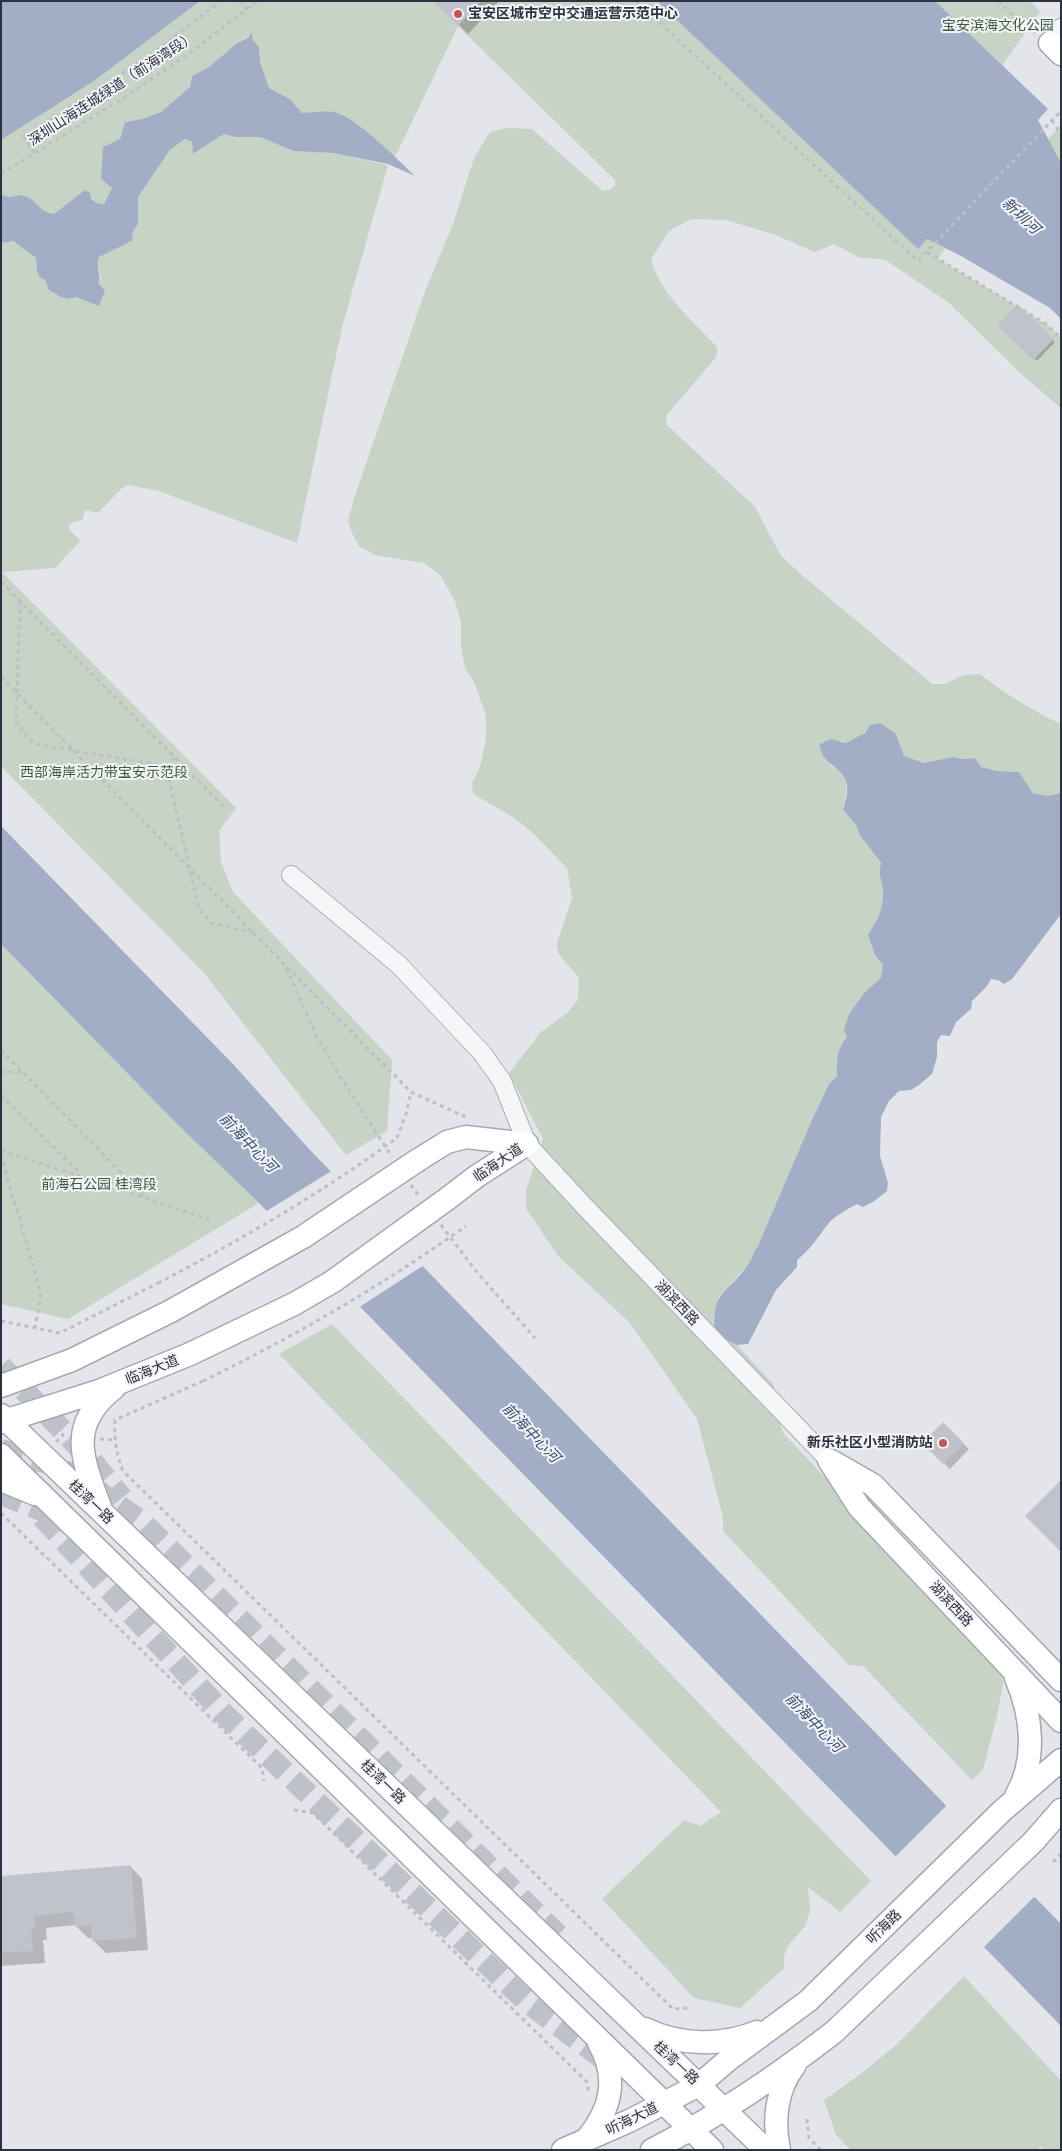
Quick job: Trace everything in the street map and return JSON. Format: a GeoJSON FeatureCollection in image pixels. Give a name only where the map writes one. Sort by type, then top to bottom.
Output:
{"type":"FeatureCollection","features":[{"type":"Feature","properties":{"kind":"main road","name":"临海大道"},"geometry":{"type":"LineString","coordinates":[[1,1386],[72,1360],[171,1311],[303,1237],[447,1142],[466,1137],[527,1144]]}},
{"type":"Feature","properties":{"kind":"main road","name":"临海大道"},"geometry":{"type":"LineString","coordinates":[[3,1419],[120,1383],[190,1354],[294,1304],[332,1282],[477,1176],[527,1144]]}},
{"type":"Feature","properties":{"kind":"main road"},"geometry":{"type":"LineString","coordinates":[[102,1512],[85,1462],[82,1443],[89,1415],[98,1400],[120,1383]]}},
{"type":"Feature","properties":{"kind":"main road","name":"桂湾一路"},"geometry":{"type":"LineString","coordinates":[[3,1419],[766,2150]]}},
{"type":"Feature","properties":{"kind":"main road","name":"桂湾一路"},"geometry":{"type":"LineString","coordinates":[[1,1455],[712,2150]]}},
{"type":"Feature","properties":{"kind":"main road","name":"湖滨西路"},"geometry":{"type":"LineString","coordinates":[[829,1460],[873,1485],[1061,1680]]}},
{"type":"Feature","properties":{"kind":"main road","name":"湖滨西路"},"geometry":{"type":"LineString","coordinates":[[829,1460],[859,1507],[1061,1721]]}},
{"type":"Feature","properties":{"kind":"main road"},"geometry":{"type":"LineString","coordinates":[[1,1480],[47,1500]]}},
{"type":"Feature","properties":{"kind":"main road"},"geometry":{"type":"LineString","coordinates":[[964,1581],[1024,1626],[1061,1657]]}},
{"type":"Feature","properties":{"kind":"main road"},"geometry":{"type":"LineString","coordinates":[[1008,1805],[1023,1784],[1030,1746],[1026,1707],[1013,1670]]}},
{"type":"Feature","properties":{"kind":"main road","name":"听海路"},"geometry":{"type":"LineString","coordinates":[[699,2085],[774,2025],[808,2001],[1008,1805],[1061,1760]]}},
{"type":"Feature","properties":{"kind":"main road"},"geometry":{"type":"LineString","coordinates":[[652,2150],[692,2130],[725,2110],[834,2032],[1035,1838],[1061,1810]]}},
{"type":"Feature","properties":{"kind":"main road"},"geometry":{"type":"LineString","coordinates":[[1035,1838],[1061,1829]]}},
{"type":"Feature","properties":{"kind":"main road"},"geometry":{"type":"LineString","coordinates":[[635,2024],[672,2039],[705,2043],[736,2039],[774,2025]]}},
{"type":"Feature","properties":{"kind":"main road"},"geometry":{"type":"LineString","coordinates":[[585,2141],[605,2112],[610,2094],[606,2060],[595,2036]]}},
{"type":"Feature","properties":{"kind":"main road"},"geometry":{"type":"LineString","coordinates":[[779,2150],[776,2122],[779,2098],[788,2076],[804,2055]]}},
{"type":"Feature","properties":{"kind":"main road","name":"听海大道"},"geometry":{"type":"LineString","coordinates":[[563,2150],[665,2103],[699,2085]]}},
{"type":"Feature","properties":{"kind":"street"},"geometry":{"type":"LineString","coordinates":[[292,875],[399,965],[482,1053],[502,1081],[527,1144]]}},
{"type":"Feature","properties":{"kind":"street","name":"湖滨西路"},"geometry":{"type":"LineString","coordinates":[[527,1144],[584,1207],[829,1460]]}},
{"type":"Feature","properties":{"kind":"path"},"geometry":{"type":"LineString","coordinates":[[34,153],[24,138],[149,56],[221,1]]}},
{"type":"Feature","properties":{"kind":"path"},"geometry":{"type":"LineString","coordinates":[[240,1],[247,10]]}},
{"type":"Feature","properties":{"kind":"path","name":"深圳山海连城绿道（前海湾段）"},"geometry":{"type":"LineString","coordinates":[[1,174],[128,95],[257,1]]}},
{"type":"Feature","properties":{"kind":"path"},"geometry":{"type":"LineString","coordinates":[[636,1],[918,262],[1061,111]]}},
{"type":"Feature","properties":{"kind":"path"},"geometry":{"type":"LineString","coordinates":[[998,1],[1020,22],[1057,42]]}},
{"type":"Feature","properties":{"kind":"path"},"geometry":{"type":"LineString","coordinates":[[1052,120],[1061,135]]}},
{"type":"Feature","properties":{"kind":"path"},"geometry":{"type":"LineString","coordinates":[[926,252],[1046,324],[1061,338]]}},
{"type":"Feature","properties":{"kind":"path"},"geometry":{"type":"LineString","coordinates":[[1,582],[224,807]]}},
{"type":"Feature","properties":{"kind":"path"},"geometry":{"type":"LineString","coordinates":[[20,601],[16,723],[34,744],[166,766]]}},
{"type":"Feature","properties":{"kind":"path"},"geometry":{"type":"LineString","coordinates":[[1,677],[411,1092],[406,1114],[396,1138],[314,1195],[217,1252],[60,1333],[1,1321]]}},
{"type":"Feature","properties":{"kind":"path"},"geometry":{"type":"LineString","coordinates":[[166,766],[175,758]]}},
{"type":"Feature","properties":{"kind":"path"},"geometry":{"type":"LineString","coordinates":[[166,766],[192,870],[199,909],[212,923],[254,934]]}},
{"type":"Feature","properties":{"kind":"path"},"geometry":{"type":"LineString","coordinates":[[285,965],[320,1041],[394,1160]]}},
{"type":"Feature","properties":{"kind":"path"},"geometry":{"type":"LineString","coordinates":[[1,1050],[144,1197]]}},
{"type":"Feature","properties":{"kind":"path"},"geometry":{"type":"LineString","coordinates":[[1,1072],[23,1072]]}},
{"type":"Feature","properties":{"kind":"path"},"geometry":{"type":"LineString","coordinates":[[1,1095],[83,1175]]}},
{"type":"Feature","properties":{"kind":"path"},"geometry":{"type":"LineString","coordinates":[[1,1150],[83,1175],[214,1221]]}},
{"type":"Feature","properties":{"kind":"path"},"geometry":{"type":"LineString","coordinates":[[1,1155],[41,1294],[35,1328]]}},
{"type":"Feature","properties":{"kind":"path"},"geometry":{"type":"LineString","coordinates":[[410,1184],[421,1198]]}},
{"type":"Feature","properties":{"kind":"path"},"geometry":{"type":"LineString","coordinates":[[437,1220],[476,1272],[535,1338]]}},
{"type":"Feature","properties":{"kind":"path"},"geometry":{"type":"LineString","coordinates":[[466,1226],[380,1285],[326,1318],[275,1346],[203,1381],[115,1420],[114,1440],[116,1452],[123,1471],[673,2009],[689,2008]]}},
{"type":"Feature","properties":{"kind":"path"},"geometry":{"type":"LineString","coordinates":[[1,1513],[262,1768],[264,1781]]}},
{"type":"Feature","properties":{"kind":"path"},"geometry":{"type":"LineString","coordinates":[[294,1810],[313,1813],[588,2083],[588,2095]]}},
{"type":"Feature","properties":{"kind":"path"},"geometry":{"type":"LineString","coordinates":[[1053,1862],[1061,1854]]}},
{"type":"Feature","properties":{"kind":"path"},"geometry":{"type":"LineString","coordinates":[[807,2119],[809,2138],[821,2150]]}},
{"type":"Feature","properties":{"kind":"green space"},"geometry":{"type":"Polygon","coordinates":[[[200,1],[657,1],[917,248],[927,239],[945,249],[938,259],[1046,324],[1061,338],[1061,408],[1019,372],[948,302],[884,259],[860,258],[834,244],[815,252],[773,234],[726,220],[691,219],[669,231],[651,259],[655,272],[669,295],[717,347],[717,356],[666,416],[667,425],[755,507],[781,556],[932,684],[945,684],[963,675],[980,674],[1019,701],[1061,724],[1061,793],[1048,796],[1033,793],[1019,772],[997,771],[981,767],[975,758],[963,759],[953,757],[924,763],[904,756],[896,734],[870,725],[865,732],[856,738],[846,743],[841,740],[830,765],[842,774],[845,779],[846,790],[843,810],[856,825],[861,837],[881,864],[880,872],[883,891],[881,909],[868,935],[875,955],[883,965],[881,978],[864,993],[849,1014],[847,1037],[841,1045],[836,1063],[837,1076],[829,1084],[812,1120],[773,1215],[750,1263],[719,1296],[715,1334],[737,1345],[774,1385],[776,1412],[783,1433],[1000,1663],[1003,1672],[1003,1685],[997,1716],[983,1770],[972,1780],[863,1666],[849,1665],[723,1531],[723,1517],[697,1419],[630,1323],[558,1256],[526,1208],[526,1190],[543,1139],[509,1073],[541,1032],[567,1013],[578,1000],[579,978],[558,953],[557,943],[572,898],[567,868],[532,832],[513,817],[473,794],[472,783],[480,767],[486,739],[486,716],[475,684],[465,668],[461,647],[461,621],[455,601],[440,575],[424,563],[375,555],[359,546],[348,521],[424,294],[453,224],[474,158],[490,132],[508,128],[532,129],[603,191],[610,190],[615,185],[615,180],[458,26],[395,157],[340,114],[321,111],[302,113],[290,99],[269,88],[260,62],[259,47],[253,40],[253,34],[236,44],[209,67],[192,76],[190,87],[161,112],[142,119],[125,122],[120,139],[103,147],[112,188],[104,204],[97,203],[91,199],[75,198],[54,214],[42,210],[24,197],[9,198],[1,194],[1,140],[94,81],[200,1]]]}},
{"type":"Feature","properties":{"kind":"green space","name":"宝安滨海文化公园"},"geometry":{"type":"Polygon","coordinates":[[[935,1],[1030,1],[1040,12],[1002,65],[935,1]]]}},
{"type":"Feature","properties":{"kind":"green space"},"geometry":{"type":"Polygon","coordinates":[[[1061,125],[1061,163],[1047,140],[1061,125]]]}},
{"type":"Feature","properties":{"kind":"green space","name":"西部海岸活力带宝安示范段"},"geometry":{"type":"Polygon","coordinates":[[[224,134],[235,137],[260,137],[293,151],[333,153],[388,165],[342,327],[297,543],[159,491],[128,485],[122,488],[98,513],[85,510],[83,519],[69,524],[69,529],[80,541],[55,568],[2,572],[236,808],[219,831],[221,862],[233,892],[392,1060],[387,1131],[346,1155],[204,973],[1,766],[1,243],[13,241],[36,258],[37,271],[45,280],[50,290],[68,299],[76,297],[86,300],[101,281],[98,267],[99,257],[132,241],[133,232],[138,224],[138,197],[170,150],[185,139],[192,142],[194,154],[224,134]]]}},
{"type":"Feature","properties":{"kind":"green space","name":"前海石公园 桂湾段"},"geometry":{"type":"Polygon","coordinates":[[[1,944],[177,1124],[259,1203],[68,1319],[1,1304],[1,944]]]}},
{"type":"Feature","properties":{"kind":"green space"},"geometry":{"type":"Polygon","coordinates":[[[332,1324],[871,1881],[840,1912],[808,1887],[810,1910],[806,1925],[787,1947],[784,1956],[784,1968],[740,2008],[694,1998],[602,1899],[684,1820],[700,1826],[721,1812],[279,1354],[332,1324]]]}},
{"type":"Feature","properties":{"kind":"green space"},"geometry":{"type":"Polygon","coordinates":[[[964,1976],[1061,2081],[1061,2150],[1044,2150],[1041,2146],[1037,2150],[851,2150],[836,2135],[824,2100],[862,2073],[897,2044],[964,1976]]]}},
{"type":"Feature","properties":{"kind":"water"},"geometry":{"type":"Polygon","coordinates":[[[1,1],[200,1],[94,81],[1,140],[1,1]]]}},
{"type":"Feature","properties":{"kind":"water","name":"新圳河"},"geometry":{"type":"Polygon","coordinates":[[[657,1],[935,1],[1048,109],[1038,120],[1061,163],[1061,319],[1050,308],[961,256],[927,239],[918,249],[657,1]]]}},
{"type":"Feature","properties":{"kind":"water"},"geometry":{"type":"Polygon","coordinates":[[[252,32],[253,40],[259,47],[260,62],[269,88],[290,99],[302,113],[331,112],[349,119],[379,142],[415,176],[388,164],[333,153],[293,151],[260,137],[235,137],[224,134],[193,154],[192,142],[185,139],[170,150],[138,197],[138,224],[133,232],[132,241],[99,257],[99,284],[105,290],[99,306],[76,297],[68,299],[61,297],[49,290],[45,280],[40,277],[37,271],[36,258],[13,241],[1,243],[1,194],[9,197],[20,195],[28,198],[44,211],[54,214],[85,190],[90,193],[91,199],[97,203],[104,204],[112,188],[101,179],[103,147],[120,139],[125,122],[142,119],[161,112],[190,87],[192,76],[209,67],[236,44],[249,37],[252,32]]]}},
{"type":"Feature","properties":{"kind":"water"},"geometry":{"type":"Polygon","coordinates":[[[880,723],[896,734],[904,756],[924,763],[953,757],[963,759],[975,758],[981,767],[997,771],[1019,772],[1033,793],[1048,796],[1061,793],[1061,914],[1012,979],[1004,984],[998,980],[991,979],[987,986],[972,1001],[971,1009],[956,1022],[950,1036],[941,1035],[937,1042],[937,1057],[932,1074],[911,1090],[899,1091],[889,1101],[881,1117],[880,1156],[888,1183],[887,1191],[873,1202],[863,1207],[857,1204],[831,1221],[810,1248],[797,1260],[797,1267],[776,1290],[748,1344],[737,1345],[715,1334],[716,1307],[719,1299],[741,1274],[758,1246],[812,1120],[829,1084],[837,1076],[838,1055],[847,1037],[844,1030],[849,1014],[864,993],[881,978],[883,965],[875,955],[868,935],[881,909],[883,891],[880,878],[881,863],[861,837],[856,825],[843,810],[847,792],[846,780],[824,757],[820,744],[831,739],[846,743],[865,733],[870,725],[880,723]]]}},
{"type":"Feature","properties":{"kind":"water","name":"前海中心河"},"geometry":{"type":"Polygon","coordinates":[[[1,826],[233,1064],[310,1150],[1061,1924],[1061,2026],[259,1203],[177,1124],[1,944],[1,826]]]}},
{"type":"Feature","properties":{"kind":"pier"},"geometry":{"type":"Polygon","coordinates":[[[333,1170],[424,1265],[358,1308],[265,1212],[333,1170]]]}},
{"type":"Feature","properties":{"kind":"pier"},"geometry":{"type":"Polygon","coordinates":[[[948,1804],[1036,1895],[982,1949],[894,1858],[948,1804]]]}},
{"type":"Feature","properties":{"kind":"building","name":"宝安区城市空中交通运营示范中心"},"geometry":{"type":"Polygon","coordinates":[[[433,1],[481,1],[458,26],[433,1]]]}},
{"type":"Feature","properties":{"kind":"building"},"geometry":{"type":"Polygon","coordinates":[[[1017,304],[1054,339],[1033,360],[997,325],[1017,304]]]}},
{"type":"Feature","properties":{"kind":"building","name":"新乐社区小型消防站"},"geometry":{"type":"Polygon","coordinates":[[[943,1422],[964,1443],[943,1464],[922,1443],[943,1422]]]}},
{"type":"Feature","properties":{"kind":"building"},"geometry":{"type":"Polygon","coordinates":[[[1061,1480],[1061,1552],[1025,1516],[1061,1480]]]}},
{"type":"Feature","properties":{"kind":"building"},"geometry":{"type":"Polygon","coordinates":[[[131,1865],[137,1938],[92,1941],[91,1925],[75,1927],[73,1912],[34,1916],[35,1928],[31,1929],[33,1951],[1,1953],[1,1876],[131,1865]]]}},
{"type":"Feature","properties":{"kind":"tunnel"},"geometry":{"type":"LineString","coordinates":[[1,1366],[91,1460],[122,1498]]}},
{"type":"Feature","properties":{"kind":"tunnel"},"geometry":{"type":"LineString","coordinates":[[1,1450],[47,1463],[78,1477],[142,1522],[558,1935]]}},
{"type":"Feature","properties":{"kind":"tunnel"},"geometry":{"type":"LineString","coordinates":[[1,1494],[46,1512],[69,1524]]}},
{"type":"Feature","properties":{"kind":"tunnel"},"geometry":{"type":"LineString","coordinates":[[42,1517],[225,1715],[527,2002],[614,2067]]}},
{"type":"Feature","properties":{"kind":"place","name":"宝安区城市空中交通运营示范中心"},"geometry":{"type":"Point","coordinates":[458,14]}},
{"type":"Feature","properties":{"kind":"place","name":"新乐社区小型消防站"},"geometry":{"type":"Point","coordinates":[943,1443]}}]}
